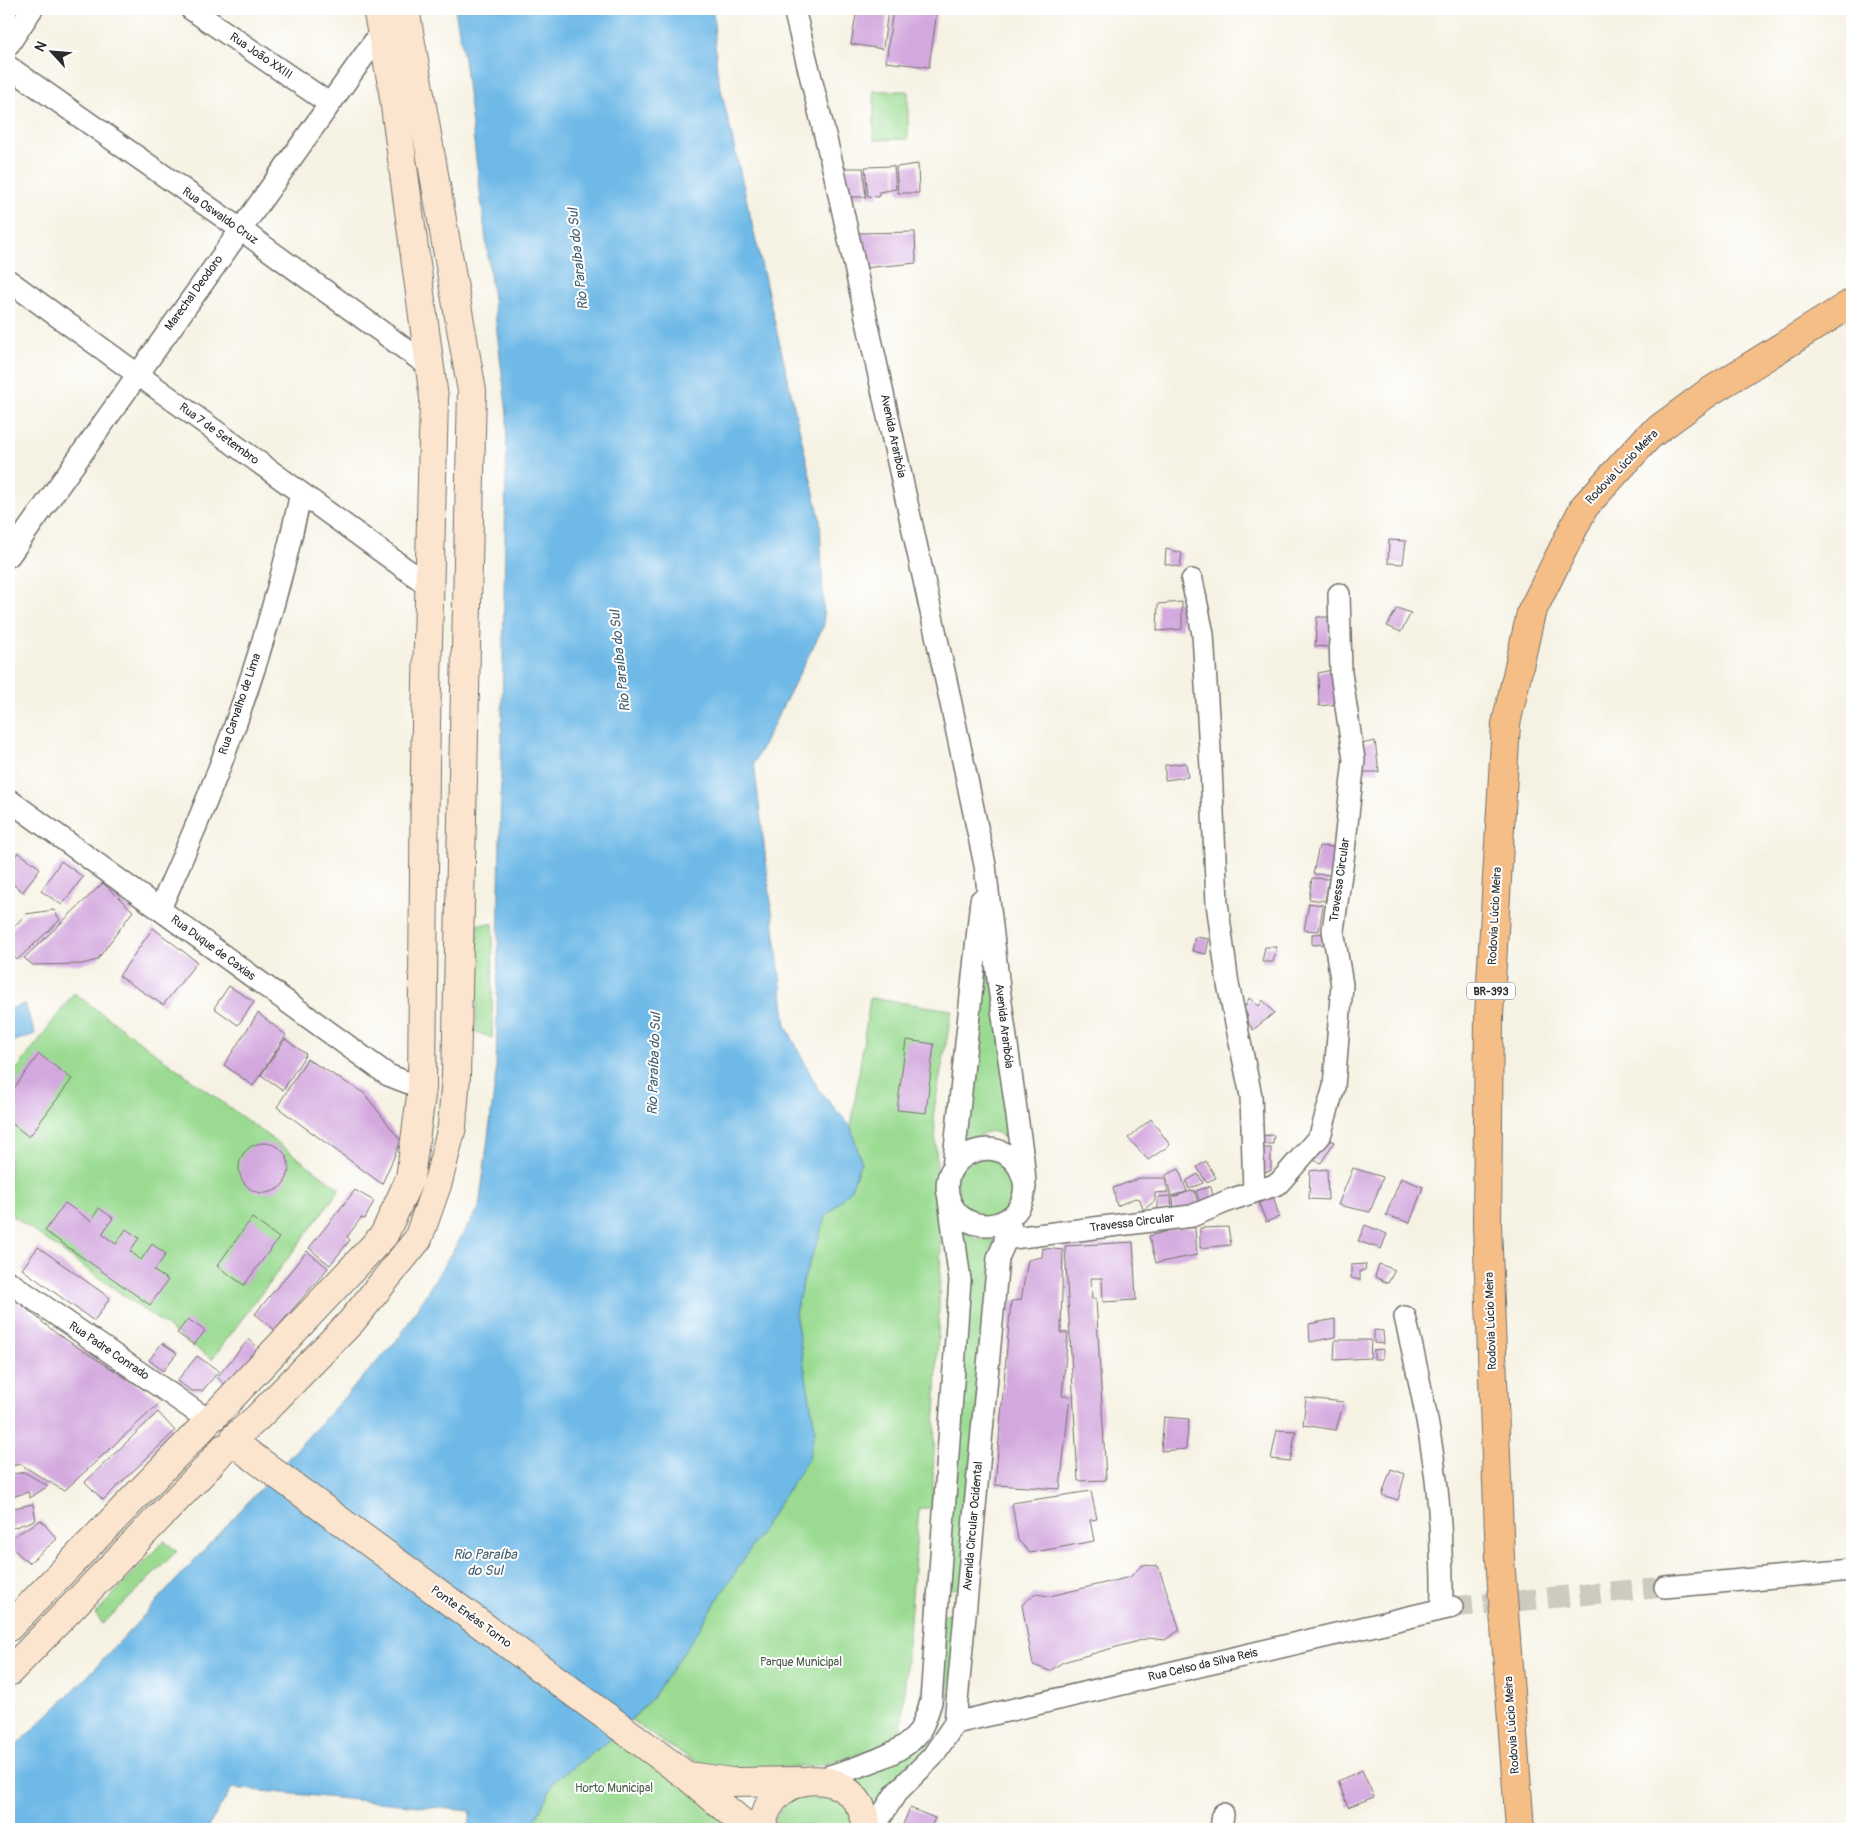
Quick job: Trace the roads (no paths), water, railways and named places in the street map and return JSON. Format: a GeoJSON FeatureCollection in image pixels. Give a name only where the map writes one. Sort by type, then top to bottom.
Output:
{"type":"FeatureCollection","features":[{"type":"Feature","properties":{"kind":"highway","name":"Rodovia Lúcio Meira"},"geometry":{"type":"LineString","coordinates":[[1520,1829],[1500,1558],[1487,1225],[1489,1016],[1506,724],[1530,613],[1584,508],[1649,436],[1706,394],[1852,303]]}},
{"type":"Feature","properties":{"kind":"main road"},"geometry":{"type":"LineString","coordinates":[[9,1672],[231,1442],[351,1322],[418,1239],[438,1182],[452,1127],[456,1076],[472,390],[405,9]]}},
{"type":"Feature","properties":{"kind":"main road"},"geometry":{"type":"LineString","coordinates":[[9,1627],[384,1235],[410,1178],[422,1088],[425,765],[434,398],[392,84],[379,20]]}},
{"type":"Feature","properties":{"kind":"main road"},"geometry":{"type":"LineString","coordinates":[[208,1421],[223,1416],[232,1421],[235,1426],[231,1442]]}},
{"type":"Feature","properties":{"kind":"main road","name":"Ponte Enéas Torno"},"geometry":{"type":"LineString","coordinates":[[231,1442],[677,1769],[748,1829]]}},
{"type":"Feature","properties":{"kind":"main road"},"geometry":{"type":"LineString","coordinates":[[677,1769],[732,1782],[809,1780],[834,1783],[848,1792],[859,1804],[866,1820],[866,1829]]}},
{"type":"Feature","properties":{"kind":"main road"},"geometry":{"type":"LineString","coordinates":[[761,1829],[763,1818],[771,1801],[784,1789],[809,1780]]}},
{"type":"Feature","properties":{"kind":"street"},"geometry":{"type":"LineString","coordinates":[[9,44],[32,9]]}},
{"type":"Feature","properties":{"kind":"street","name":"Rua João XXIII"},"geometry":{"type":"LineString","coordinates":[[191,9],[330,104]]}},
{"type":"Feature","properties":{"kind":"street","name":"Avenida Araribóia"},"geometry":{"type":"LineString","coordinates":[[794,9],[835,176],[985,865],[999,988],[1023,1159],[1024,1193]]}},
{"type":"Feature","properties":{"kind":"street","name":"Marechal Deodoro"},"geometry":{"type":"LineString","coordinates":[[9,556],[330,104],[379,20]]}},
{"type":"Feature","properties":{"kind":"street","name":"Rua Oswaldo Cruz"},"geometry":{"type":"LineString","coordinates":[[9,67],[240,229],[430,367]]}},
{"type":"Feature","properties":{"kind":"street","name":"Rua 7 de Setembro"},"geometry":{"type":"LineString","coordinates":[[9,281],[430,586]]}},
{"type":"Feature","properties":{"kind":"street","name":"Rua Carvalho de Lima"},"geometry":{"type":"LineString","coordinates":[[160,909],[209,794],[250,681],[287,556],[301,493]]}},
{"type":"Feature","properties":{"kind":"street"},"geometry":{"type":"LineString","coordinates":[[1192,580],[1203,634],[1217,903],[1228,984],[1251,1096],[1254,1192]]}},
{"type":"Feature","properties":{"kind":"street","name":"Travessa Circular"},"geometry":{"type":"LineString","coordinates":[[1005,1239],[1192,1216],[1278,1184],[1320,1136],[1334,1087],[1342,985],[1333,930],[1354,760],[1341,673],[1338,594]]}},
{"type":"Feature","properties":{"kind":"street","name":"Rua Duque de Caxias"},"geometry":{"type":"LineString","coordinates":[[9,800],[388,1075],[422,1088]]}},
{"type":"Feature","properties":{"kind":"street","name":"Avenida Araribóia"},"geometry":{"type":"LineString","coordinates":[[948,1192],[948,1180],[953,1168],[985,865]]}},
{"type":"Feature","properties":{"kind":"street"},"geometry":{"type":"LineString","coordinates":[[948,1192],[959,1215],[974,1224],[982,1226],[991,1226],[1007,1220],[1019,1207],[1024,1193],[1023,1177],[1020,1168],[1013,1160],[996,1150],[986,1148],[976,1150],[963,1157],[953,1168]]}},
{"type":"Feature","properties":{"kind":"street"},"geometry":{"type":"LineString","coordinates":[[809,1780],[863,1764],[894,1752],[915,1737],[925,1719],[931,1702],[960,1280],[948,1192]]}},
{"type":"Feature","properties":{"kind":"street","name":"Avenida Circular Ocidental"},"geometry":{"type":"LineString","coordinates":[[873,1829],[896,1793],[932,1757],[955,1723],[998,1258],[1024,1193]]}},
{"type":"Feature","properties":{"kind":"street","name":"Rua Padre Conrado"},"geometry":{"type":"LineString","coordinates":[[9,1282],[208,1421]]}},
{"type":"Feature","properties":{"kind":"street","name":"Rua Celso da Silva Reis"},"geometry":{"type":"LineString","coordinates":[[955,1723],[1446,1608],[1443,1591],[1441,1517],[1420,1383],[1405,1317]]}},
{"type":"Feature","properties":{"kind":"street"},"geometry":{"type":"LineString","coordinates":[[1665,1587],[1851,1568]]}},
{"type":"Feature","properties":{"kind":"street"},"geometry":{"type":"LineString","coordinates":[[938,1601],[966,1602]]}},
{"type":"Feature","properties":{"kind":"water","name":"Rio Paraíba do Sul"},"geometry":{"type":"Polygon","coordinates":[[[455,9],[713,9],[717,72],[820,519],[824,625],[754,763],[786,1026],[818,1089],[851,1127],[861,1161],[851,1189],[826,1217],[804,1278],[795,1313],[815,1429],[809,1457],[690,1643],[653,1697],[614,1737],[554,1781],[531,1829],[469,1829],[471,1811],[232,1788],[207,1829],[9,1829],[9,1753],[88,1676],[399,1338],[479,1208],[496,1075],[507,414],[464,59],[455,9]]]}},
{"type":"Feature","properties":{"kind":"water"},"geometry":{"type":"Polygon","coordinates":[[[25,1004],[35,1034],[9,1043],[9,1009],[25,1004]]]}},
{"type":"Feature","properties":{"kind":"tunnel"},"geometry":{"type":"LineString","coordinates":[[1452,1607],[1665,1587]]}},
{"type":"Feature","properties":{"kind":"park label","name":"Parque Municipal"},"geometry":{"type":"Point","coordinates":[801,1662]}},
{"type":"Feature","properties":{"kind":"park label","name":"Horto Municipal"},"geometry":{"type":"Point","coordinates":[614,1788]}}]}
